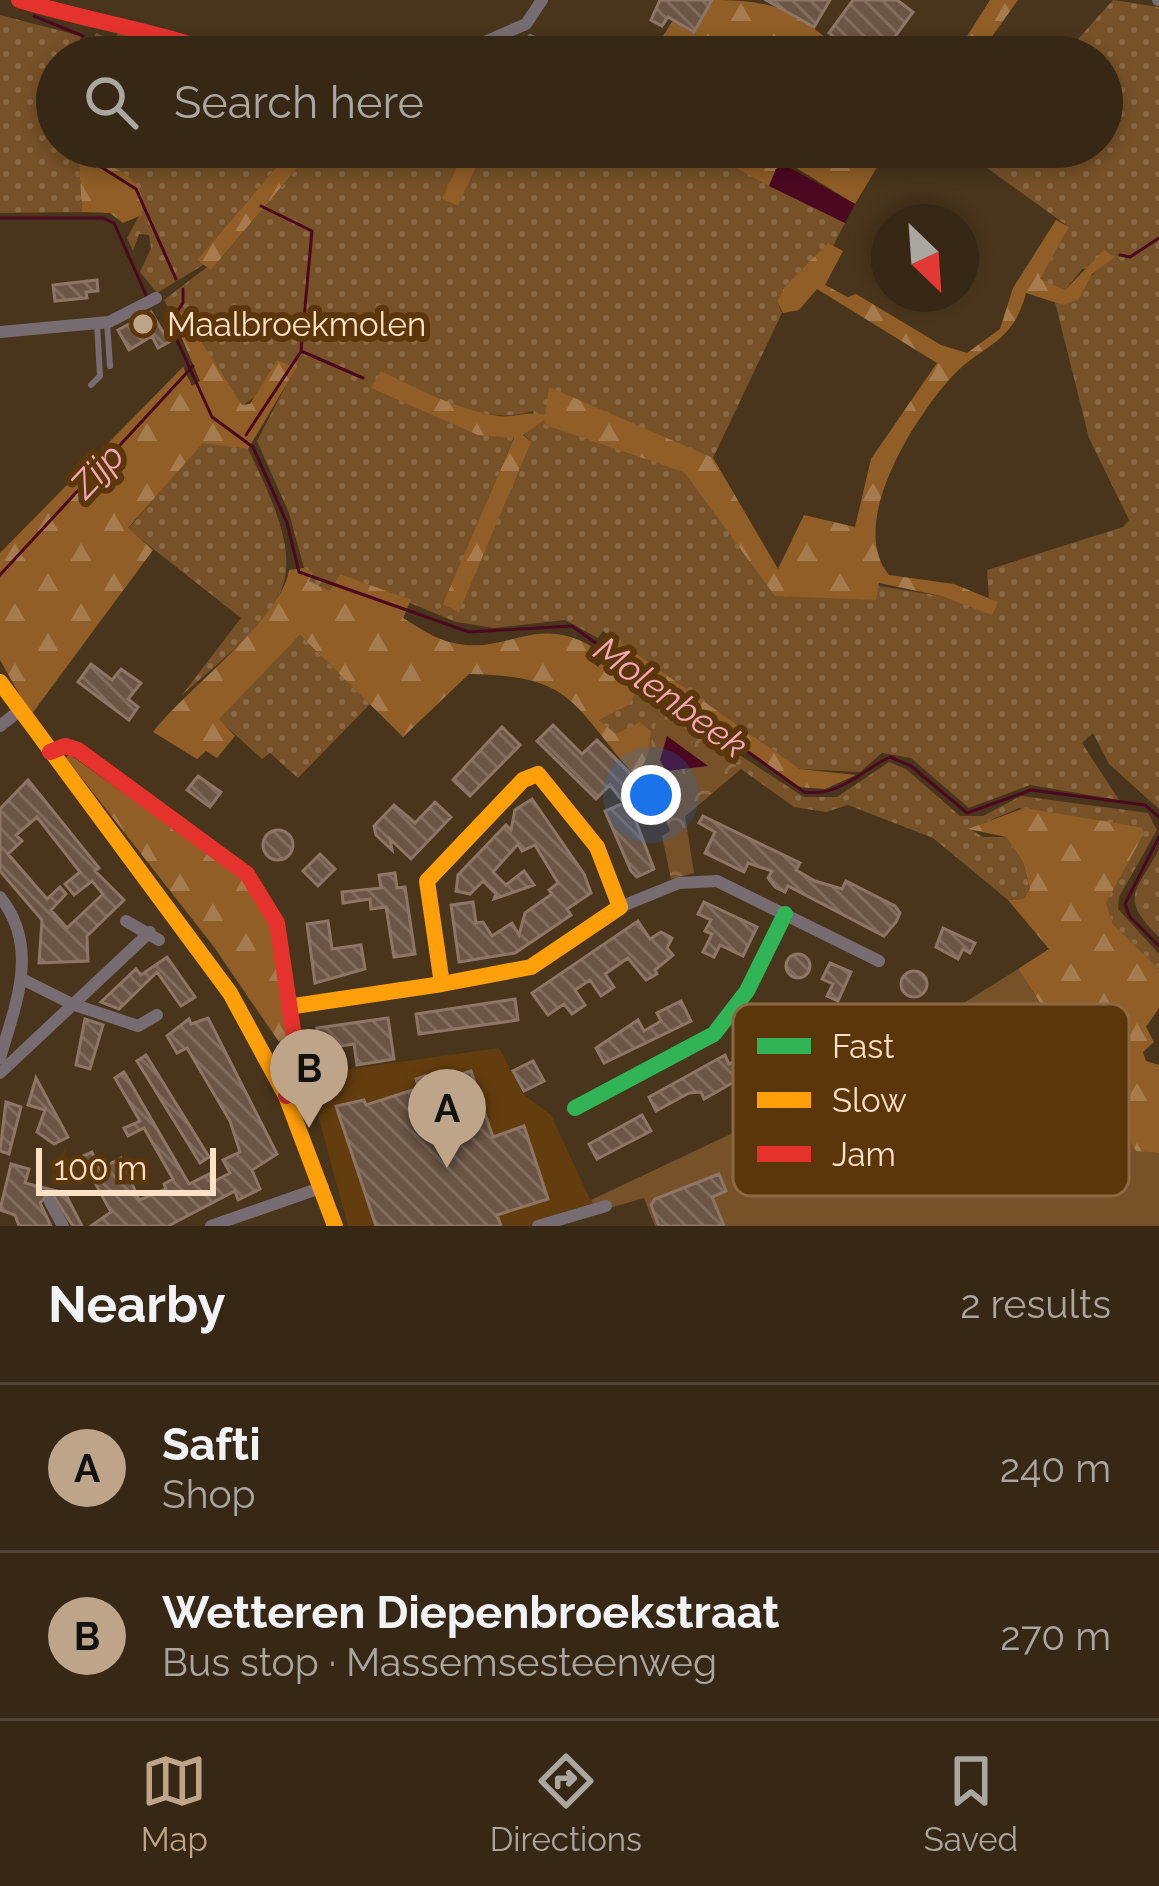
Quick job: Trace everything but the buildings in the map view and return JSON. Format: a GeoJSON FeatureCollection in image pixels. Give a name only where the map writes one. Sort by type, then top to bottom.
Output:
{"type":"FeatureCollection","features":[{"type":"Feature","properties":{"kind":"street"},"geometry":{"type":"LineString","coordinates":[[19,0],[108,27],[165,36]]}},
{"type":"Feature","properties":{"kind":"street"},"geometry":{"type":"LineString","coordinates":[[498,36],[526,24],[542,0]]}},
{"type":"Feature","properties":{"kind":"street"},"geometry":{"type":"LineString","coordinates":[[0,332],[102,323],[156,298]]}},
{"type":"Feature","properties":{"kind":"street"},"geometry":{"type":"LineString","coordinates":[[0,682],[211,963],[286,1096],[335,1226]]}},
{"type":"Feature","properties":{"kind":"street"},"geometry":{"type":"LineString","coordinates":[[0,726],[19,711]]}},
{"type":"Feature","properties":{"kind":"street"},"geometry":{"type":"LineString","coordinates":[[50,752],[65,746],[78,750],[247,874],[277,922],[294,1006],[300,1077],[286,1096]]}},
{"type":"Feature","properties":{"kind":"street"},"geometry":{"type":"LineString","coordinates":[[442,984],[427,881],[532,773],[546,780],[597,847],[620,907]]}},
{"type":"Feature","properties":{"kind":"street"},"geometry":{"type":"LineString","coordinates":[[294,1006],[531,967],[620,907],[700,879],[717,881],[879,961]]}},
{"type":"Feature","properties":{"kind":"street"},"geometry":{"type":"LineString","coordinates":[[0,897],[19,930],[22,979],[0,1058]]}},
{"type":"Feature","properties":{"kind":"street"},"geometry":{"type":"LineString","coordinates":[[737,1004],[785,914]]}},
{"type":"Feature","properties":{"kind":"street"},"geometry":{"type":"LineString","coordinates":[[0,1073],[72,1004],[154,936],[126,921]]}},
{"type":"Feature","properties":{"kind":"street"},"geometry":{"type":"LineString","coordinates":[[22,979],[72,1004],[138,1026],[158,1015]]}},
{"type":"Feature","properties":{"kind":"street"},"geometry":{"type":"LineString","coordinates":[[0,1001],[17,999]]}},
{"type":"Feature","properties":{"kind":"street"},"geometry":{"type":"LineString","coordinates":[[575,1108],[714,1034],[733,1009]]}},
{"type":"Feature","properties":{"kind":"street"},"geometry":{"type":"LineString","coordinates":[[211,1226],[322,1187]]}},
{"type":"Feature","properties":{"kind":"street"},"geometry":{"type":"LineString","coordinates":[[50,1202],[63,1226]]}},
{"type":"Feature","properties":{"kind":"street"},"geometry":{"type":"LineString","coordinates":[[538,1226],[606,1206]]}},
{"type":"Feature","properties":{"kind":"lane"},"geometry":{"type":"LineString","coordinates":[[102,323],[110,366]]}},
{"type":"Feature","properties":{"kind":"lane"},"geometry":{"type":"LineString","coordinates":[[91,385],[100,376],[102,323]]}},
{"type":"Feature","properties":{"kind":"shaded area"},"geometry":{"type":"Polygon","coordinates":[[[790,168],[855,204],[845,223],[769,186],[776,169],[790,168]]]}},
{"type":"Feature","properties":{"kind":"shaded area"},"geometry":{"type":"Polygon","coordinates":[[[667,736],[708,766],[666,771],[660,760],[667,736]]]}},
{"type":"Feature","properties":{"kind":"shaded area"},"geometry":{"type":"Polygon","coordinates":[[[499,1048],[523,1094],[551,1115],[596,1212],[551,1226],[348,1226],[307,1075],[499,1048]]]}},
{"type":"Feature","properties":{"kind":"green space"},"geometry":{"type":"Polygon","coordinates":[[[712,0],[755,3],[786,12],[823,36],[663,36],[673,20],[712,0]]]}},
{"type":"Feature","properties":{"kind":"green space"},"geometry":{"type":"Polygon","coordinates":[[[990,0],[1018,0],[992,36],[967,36],[990,0]]]}},
{"type":"Feature","properties":{"kind":"green space"},"geometry":{"type":"Polygon","coordinates":[[[1113,0],[1159,7],[1159,809],[1109,764],[1093,733],[1082,743],[1119,800],[1030,785],[969,808],[911,758],[882,753],[860,772],[800,769],[603,631],[598,638],[565,620],[494,628],[456,622],[340,574],[331,592],[308,581],[312,573],[304,568],[289,513],[257,441],[295,368],[242,406],[182,313],[174,319],[164,300],[207,267],[212,269],[297,168],[457,168],[443,198],[457,206],[475,168],[739,168],[845,223],[833,246],[828,244],[785,286],[777,301],[782,313],[713,458],[778,570],[941,596],[992,614],[997,602],[989,598],[987,570],[1123,527],[1129,520],[1089,438],[1055,302],[1063,305],[1101,266],[1082,269],[1065,290],[1039,280],[1069,227],[987,168],[1123,168],[1123,36],[1081,36],[1113,0]],[[381,372],[372,388],[514,437],[444,605],[530,441],[523,434],[537,425],[533,411],[494,415],[435,398],[381,372]]]}},
{"type":"Feature","properties":{"kind":"green space"},"geometry":{"type":"Polygon","coordinates":[[[0,15],[81,36],[36,36],[36,168],[79,168],[82,212],[0,213],[0,15]]]}},
{"type":"Feature","properties":{"kind":"green space"},"geometry":{"type":"Polygon","coordinates":[[[79,168],[119,171],[135,183],[143,202],[142,215],[123,223],[110,213],[82,212],[79,168]]]}},
{"type":"Feature","properties":{"kind":"green space"},"geometry":{"type":"Polygon","coordinates":[[[110,168],[276,168],[198,259],[203,265],[157,293],[140,272],[151,248],[149,235],[139,234],[133,251],[127,238],[144,207],[122,175],[110,168]]]}},
{"type":"Feature","properties":{"kind":"green space"},"geometry":{"type":"Polygon","coordinates":[[[276,168],[297,168],[211,270],[197,260],[276,168]]]}},
{"type":"Feature","properties":{"kind":"green space"},"geometry":{"type":"Polygon","coordinates":[[[456,168],[475,168],[458,206],[442,199],[456,168]]]}},
{"type":"Feature","properties":{"kind":"green space"},"geometry":{"type":"Polygon","coordinates":[[[737,168],[782,168],[776,169],[769,186],[737,168]]]}},
{"type":"Feature","properties":{"kind":"green space"},"geometry":{"type":"Polygon","coordinates":[[[796,168],[876,168],[855,204],[796,168]]]}},
{"type":"Feature","properties":{"kind":"green space"},"geometry":{"type":"Polygon","coordinates":[[[1056,220],[1069,227],[1040,279],[1065,290],[1104,250],[1115,257],[1092,274],[1079,299],[1063,305],[1026,293],[1004,335],[948,381],[903,447],[880,502],[876,529],[878,554],[889,575],[954,584],[998,602],[992,615],[941,596],[879,583],[876,600],[775,596],[684,472],[545,425],[544,420],[523,435],[531,442],[459,612],[443,604],[514,438],[478,435],[371,388],[381,371],[453,404],[499,416],[545,415],[549,387],[713,458],[778,569],[804,515],[855,527],[871,459],[937,363],[817,289],[799,310],[783,313],[777,301],[785,286],[828,243],[843,251],[825,285],[848,297],[856,294],[871,303],[871,312],[886,312],[941,345],[967,353],[1000,329],[1013,288],[1056,220]]]}},
{"type":"Feature","properties":{"kind":"green space"},"geometry":{"type":"Polygon","coordinates":[[[182,312],[242,405],[250,404],[277,360],[296,368],[248,449],[203,443],[128,528],[153,550],[31,715],[0,660],[0,553],[183,367],[192,386],[200,381],[174,319],[182,312]]]}},
{"type":"Feature","properties":{"kind":"green space"},"geometry":{"type":"Polygon","coordinates":[[[203,442],[248,449],[282,533],[286,563],[282,588],[269,612],[182,695],[241,618],[128,529],[203,442]]]}},
{"type":"Feature","properties":{"kind":"green space"},"geometry":{"type":"Polygon","coordinates":[[[304,568],[313,573],[309,581],[330,591],[340,574],[411,600],[403,618],[447,641],[473,645],[537,634],[571,637],[591,646],[585,656],[598,667],[607,657],[715,739],[707,748],[636,691],[630,704],[599,720],[616,734],[640,722],[651,731],[647,760],[634,775],[581,711],[550,687],[530,680],[469,674],[403,737],[300,635],[219,719],[235,736],[217,758],[206,751],[197,759],[153,732],[252,631],[282,589],[289,570],[304,568]]]}},
{"type":"Feature","properties":{"kind":"green space"},"geometry":{"type":"Polygon","coordinates":[[[300,635],[370,704],[298,778],[270,753],[262,759],[218,719],[300,635]]]}},
{"type":"Feature","properties":{"kind":"green space"},"geometry":{"type":"Polygon","coordinates":[[[611,636],[800,769],[856,775],[825,789],[798,787],[605,646],[611,636]]]}},
{"type":"Feature","properties":{"kind":"green space"},"geometry":{"type":"Polygon","coordinates":[[[636,691],[707,747],[715,739],[804,797],[837,797],[889,762],[906,769],[960,816],[983,816],[1021,796],[1148,813],[1157,830],[1119,897],[1118,909],[1159,954],[1159,969],[1113,924],[1106,903],[1141,827],[1019,808],[970,829],[983,837],[1006,837],[1023,862],[1030,889],[1023,899],[1008,900],[933,838],[848,805],[826,812],[794,807],[741,769],[676,824],[634,775],[647,760],[650,730],[640,723],[616,735],[598,719],[636,691]]]}},
{"type":"Feature","properties":{"kind":"green space"},"geometry":{"type":"Polygon","coordinates":[[[661,711],[740,769],[685,816],[694,873],[671,879],[662,836],[670,831],[660,805],[634,775],[645,762],[661,711]]]}},
{"type":"Feature","properties":{"kind":"green space"},"geometry":{"type":"Polygon","coordinates":[[[69,754],[240,876],[273,931],[292,1061],[214,947],[66,758],[69,754]]]}},
{"type":"Feature","properties":{"kind":"green space"},"geometry":{"type":"Polygon","coordinates":[[[1024,808],[1141,827],[1144,833],[1106,903],[1113,924],[1159,969],[1159,1008],[1146,1027],[1154,1042],[1143,1052],[1146,1061],[1159,1065],[1159,1153],[1136,1152],[1129,1141],[1129,1004],[1041,1004],[1018,969],[1049,949],[1008,900],[1023,899],[1030,889],[1023,862],[1006,837],[968,829],[1024,808]]]}},
{"type":"Feature","properties":{"kind":"green space"},"geometry":{"type":"Polygon","coordinates":[[[1159,850],[1159,937],[1139,913],[1135,895],[1159,850]]]}},
{"type":"Feature","properties":{"kind":"green space"},"geometry":{"type":"Polygon","coordinates":[[[1018,969],[1041,1004],[962,1004],[1018,969]]]}},
{"type":"Feature","properties":{"kind":"green space"},"geometry":{"type":"Polygon","coordinates":[[[733,1133],[733,1196],[1129,1196],[1129,1140],[1136,1151],[1159,1153],[1159,1226],[655,1226],[644,1198],[596,1212],[591,1200],[733,1133]]]}},
{"type":"Feature","properties":{"kind":"waterway"},"geometry":{"type":"LineString","coordinates":[[34,16],[83,36]]}},
{"type":"Feature","properties":{"kind":"waterway"},"geometry":{"type":"LineString","coordinates":[[103,168],[136,189],[176,279]]}},
{"type":"Feature","properties":{"kind":"waterway"},"geometry":{"type":"LineString","coordinates":[[261,206],[312,231],[301,351],[363,378]]}},
{"type":"Feature","properties":{"kind":"waterway","name":"Molenbeek"},"geometry":{"type":"LineString","coordinates":[[0,218],[103,218],[114,223],[147,297]]}},
{"type":"Feature","properties":{"kind":"waterway"},"geometry":{"type":"LineString","coordinates":[[1120,255],[1130,257],[1159,238]]}},
{"type":"Feature","properties":{"kind":"waterway"},"geometry":{"type":"LineString","coordinates":[[172,319],[183,303],[183,289]]}},
{"type":"Feature","properties":{"kind":"waterway","name":"Molenbeek"},"geometry":{"type":"LineString","coordinates":[[167,318],[212,417],[253,447],[287,523],[299,572],[469,632],[572,626],[804,792],[839,787],[890,757],[911,766],[967,813],[1031,790],[1145,805],[1159,817]]}},
{"type":"Feature","properties":{"kind":"waterway"},"geometry":{"type":"LineString","coordinates":[[246,435],[300,353]]}},
{"type":"Feature","properties":{"kind":"waterway","name":"Zijp"},"geometry":{"type":"LineString","coordinates":[[0,575],[193,366]]}},
{"type":"Feature","properties":{"kind":"waterway","name":"Molenbeek"},"geometry":{"type":"LineString","coordinates":[[1159,837],[1125,904],[1130,917],[1159,946]]}},
{"type":"Feature","properties":{"kind":"traffic: fast"},"geometry":{"type":"LineString","coordinates":[[737,1004],[785,914]]}},
{"type":"Feature","properties":{"kind":"traffic: fast"},"geometry":{"type":"LineString","coordinates":[[575,1108],[714,1034],[733,1009]]}},
{"type":"Feature","properties":{"kind":"traffic: slow"},"geometry":{"type":"LineString","coordinates":[[0,682],[230,993],[286,1096],[335,1226]]}},
{"type":"Feature","properties":{"kind":"traffic: slow"},"geometry":{"type":"LineString","coordinates":[[294,1006],[442,984],[427,881],[523,780],[538,774],[597,847],[620,907],[531,967],[442,984]]}},
{"type":"Feature","properties":{"kind":"traffic: jam"},"geometry":{"type":"LineString","coordinates":[[19,0],[161,36]]}},
{"type":"Feature","properties":{"kind":"traffic: jam"},"geometry":{"type":"LineString","coordinates":[[50,752],[65,746],[78,750],[247,874],[277,923],[300,1077],[286,1096]]}},
{"type":"Feature","properties":{"kind":"place","name":"Maalbroekmolen"},"geometry":{"type":"Point","coordinates":[143,324]}},
{"type":"Feature","properties":{"kind":"place","name":"Wetteren Diepenbroekstraat"},"geometry":{"type":"Point","coordinates":[309,1128]}},
{"type":"Feature","properties":{"kind":"place","name":"Safti"},"geometry":{"type":"Point","coordinates":[447,1168]}}]}
